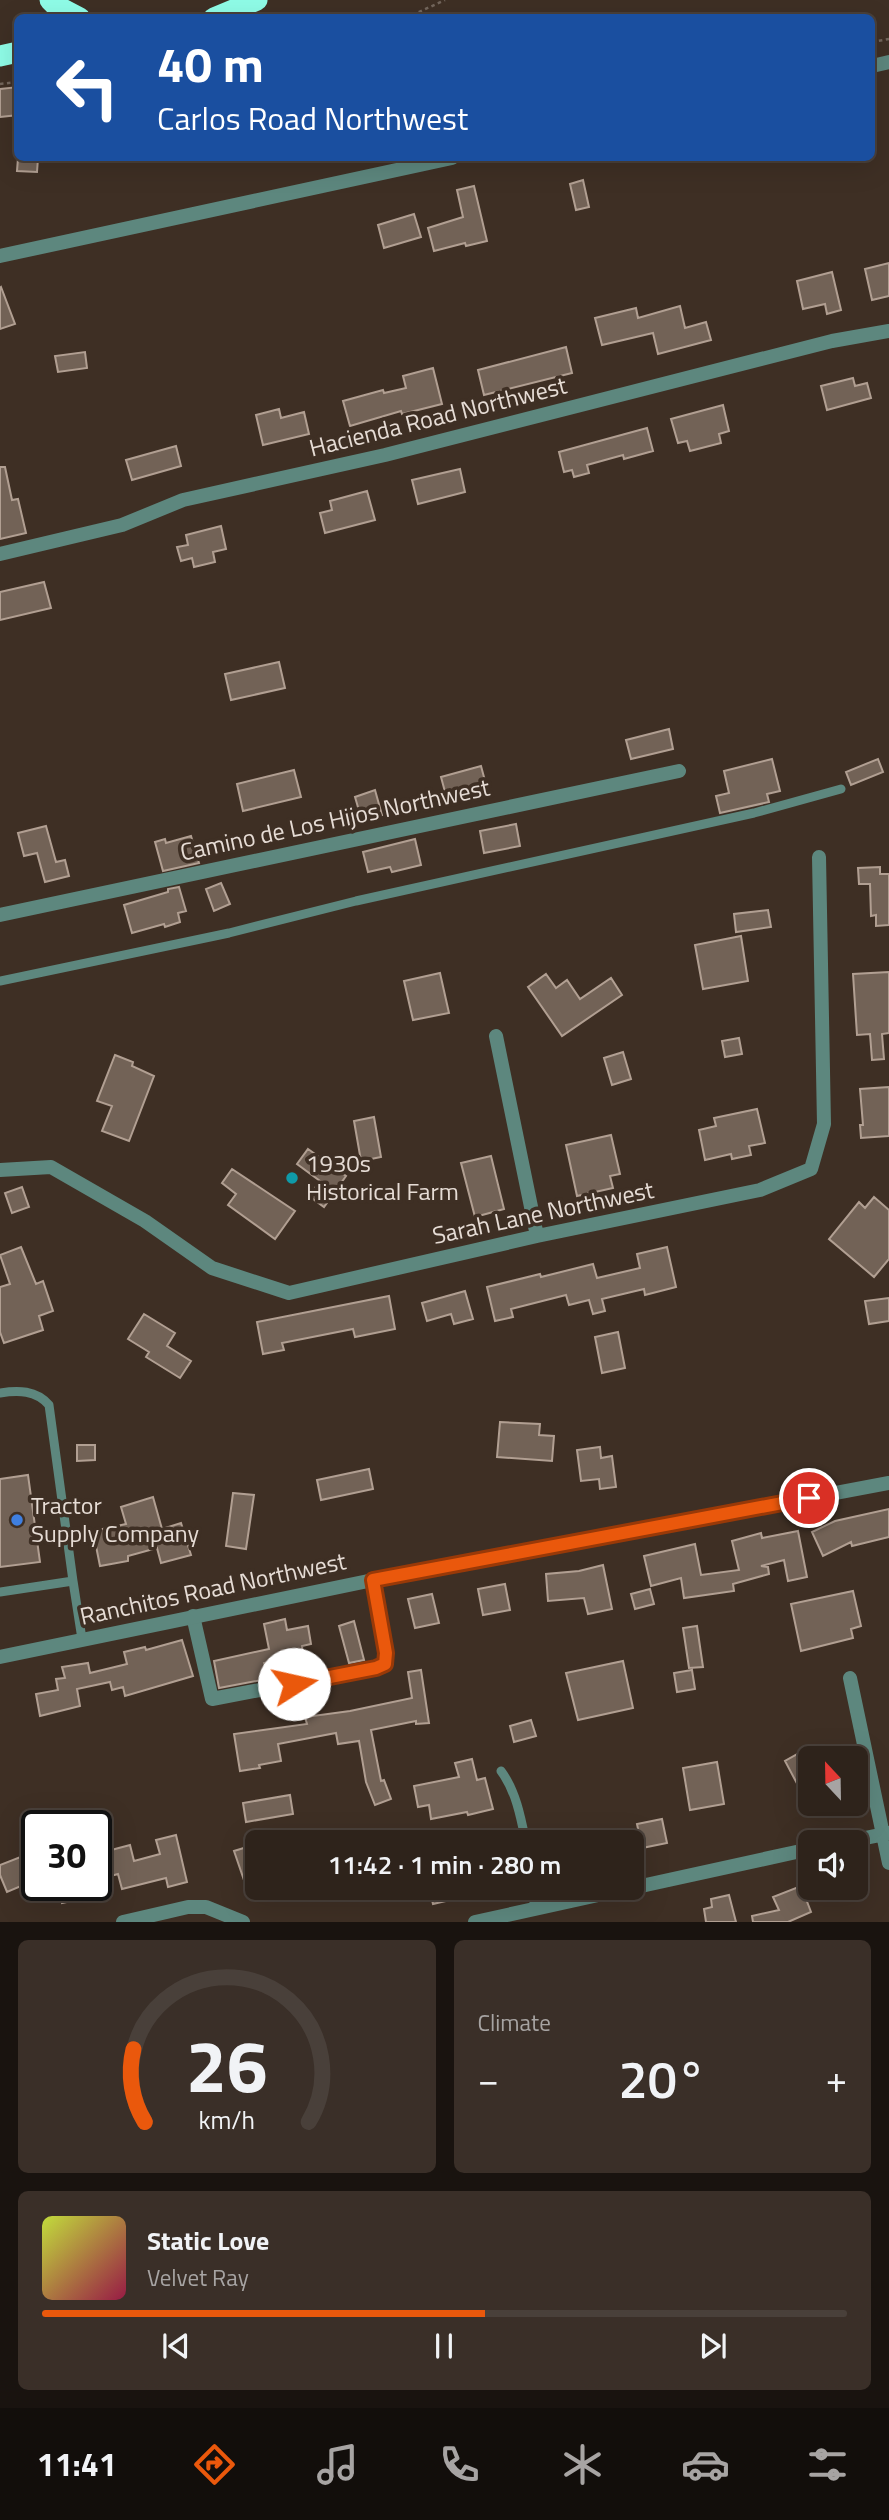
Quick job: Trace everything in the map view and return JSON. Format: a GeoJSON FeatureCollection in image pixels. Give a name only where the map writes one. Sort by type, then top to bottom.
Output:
{"type":"FeatureCollection","features":[{"type":"Feature","properties":{"kind":"highway"},"geometry":{"type":"LineString","coordinates":[[50,0],[72,14]]}},
{"type":"Feature","properties":{"kind":"highway"},"geometry":{"type":"LineString","coordinates":[[224,14],[257,0]]}},
{"type":"Feature","properties":{"kind":"street"},"geometry":{"type":"LineString","coordinates":[[0,256],[438,161]]}},
{"type":"Feature","properties":{"kind":"street","name":"Hacienda Road Northwest"},"geometry":{"type":"LineString","coordinates":[[0,554],[121,525],[183,500],[385,455],[831,341],[889,331]]}},
{"type":"Feature","properties":{"kind":"street","name":"Camino de Los Hijos Northwest"},"geometry":{"type":"LineString","coordinates":[[0,915],[679,771]]}},
{"type":"Feature","properties":{"kind":"street","name":"Sarah Lane Northwest"},"geometry":{"type":"LineString","coordinates":[[0,1170],[51,1167],[145,1221],[212,1268],[289,1293],[537,1236],[760,1190],[811,1169],[824,1124],[819,857]]}},
{"type":"Feature","properties":{"kind":"street"},"geometry":{"type":"LineString","coordinates":[[496,1036],[537,1236]]}},
{"type":"Feature","properties":{"kind":"street","name":"Ranchitos Road Northwest"},"geometry":{"type":"LineString","coordinates":[[0,1657],[373,1580],[889,1483]]}},
{"type":"Feature","properties":{"kind":"street"},"geometry":{"type":"LineString","coordinates":[[193,1616],[212,1699],[376,1668],[385,1664],[386,1653],[373,1580]]}},
{"type":"Feature","properties":{"kind":"street"},"geometry":{"type":"LineString","coordinates":[[850,1678],[886,1833],[889,1863]]}},
{"type":"Feature","properties":{"kind":"street"},"geometry":{"type":"LineString","coordinates":[[868,1837],[886,1833]]}},
{"type":"Feature","properties":{"kind":"street"},"geometry":{"type":"LineString","coordinates":[[644,1885],[798,1852]]}},
{"type":"Feature","properties":{"kind":"street"},"geometry":{"type":"LineString","coordinates":[[475,1922],[576,1900]]}},
{"type":"Feature","properties":{"kind":"street"},"geometry":{"type":"LineString","coordinates":[[123,1922],[188,1908],[206,1907],[243,1922]]}},
{"type":"Feature","properties":{"kind":"lane"},"geometry":{"type":"LineString","coordinates":[[0,981],[229,933],[356,901],[754,813],[841,789]]}},
{"type":"Feature","properties":{"kind":"lane"},"geometry":{"type":"LineString","coordinates":[[0,1393],[30,1392],[43,1398],[49,1405],[82,1639]]}},
{"type":"Feature","properties":{"kind":"lane"},"geometry":{"type":"LineString","coordinates":[[0,1591],[72,1581]]}},
{"type":"Feature","properties":{"kind":"lane"},"geometry":{"type":"LineString","coordinates":[[501,1771],[509,1782],[524,1830]]}},
{"type":"Feature","properties":{"kind":"lane"},"geometry":{"type":"LineString","coordinates":[[534,1900],[535,1909]]}},
{"type":"Feature","properties":{"kind":"path"},"geometry":{"type":"LineString","coordinates":[[415,14],[445,0]]}},
{"type":"Feature","properties":{"kind":"building"},"geometry":{"type":"Polygon","coordinates":[[[14,87],[14,115],[0,117],[0,89],[14,87]]]}},
{"type":"Feature","properties":{"kind":"building"},"geometry":{"type":"Polygon","coordinates":[[[18,161],[38,161],[37,172],[17,171],[18,161]]]}},
{"type":"Feature","properties":{"kind":"building"},"geometry":{"type":"Polygon","coordinates":[[[583,180],[589,207],[576,210],[570,184],[583,180]]]}},
{"type":"Feature","properties":{"kind":"building"},"geometry":{"type":"Polygon","coordinates":[[[474,186],[487,241],[466,246],[465,243],[434,251],[428,228],[463,217],[457,190],[474,186]]]}},
{"type":"Feature","properties":{"kind":"building"},"geometry":{"type":"Polygon","coordinates":[[[414,214],[421,237],[384,248],[378,225],[414,214]]]}},
{"type":"Feature","properties":{"kind":"building"},"geometry":{"type":"Polygon","coordinates":[[[889,263],[889,296],[872,300],[865,269],[889,263]]]}},
{"type":"Feature","properties":{"kind":"building"},"geometry":{"type":"Polygon","coordinates":[[[832,272],[841,310],[827,314],[825,304],[803,309],[797,281],[832,272]]]}},
{"type":"Feature","properties":{"kind":"building"},"geometry":{"type":"Polygon","coordinates":[[[0,288],[15,324],[0,329],[0,288]]]}},
{"type":"Feature","properties":{"kind":"building"},"geometry":{"type":"Polygon","coordinates":[[[680,306],[685,328],[706,322],[711,340],[658,354],[653,333],[602,345],[595,318],[636,308],[638,318],[680,306]]]}},
{"type":"Feature","properties":{"kind":"building"},"geometry":{"type":"Polygon","coordinates":[[[566,347],[572,373],[484,395],[478,370],[566,347]]]}},
{"type":"Feature","properties":{"kind":"building"},"geometry":{"type":"Polygon","coordinates":[[[85,352],[87,368],[58,372],[55,356],[85,352]]]}},
{"type":"Feature","properties":{"kind":"building"},"geometry":{"type":"Polygon","coordinates":[[[433,368],[442,404],[402,414],[401,411],[350,426],[343,401],[383,390],[384,393],[406,388],[403,376],[433,368]]]}},
{"type":"Feature","properties":{"kind":"building"},"geometry":{"type":"Polygon","coordinates":[[[853,378],[855,386],[867,383],[871,398],[827,410],[821,386],[853,378]]]}},
{"type":"Feature","properties":{"kind":"building"},"geometry":{"type":"Polygon","coordinates":[[[723,405],[729,431],[719,434],[721,443],[690,451],[687,441],[678,443],[671,419],[723,405]]]}},
{"type":"Feature","properties":{"kind":"building"},"geometry":{"type":"Polygon","coordinates":[[[279,409],[281,418],[304,412],[309,434],[263,445],[256,415],[279,409]]]}},
{"type":"Feature","properties":{"kind":"building"},"geometry":{"type":"Polygon","coordinates":[[[647,428],[653,451],[624,459],[623,455],[587,465],[589,473],[574,477],[572,470],[564,472],[559,452],[647,428]]]}},
{"type":"Feature","properties":{"kind":"building"},"geometry":{"type":"Polygon","coordinates":[[[176,446],[181,466],[132,480],[126,460],[176,446]]]}},
{"type":"Feature","properties":{"kind":"building"},"geometry":{"type":"Polygon","coordinates":[[[0,467],[5,467],[12,500],[18,499],[26,533],[0,539],[0,467]]]}},
{"type":"Feature","properties":{"kind":"building"},"geometry":{"type":"Polygon","coordinates":[[[460,469],[465,492],[418,504],[412,480],[460,469]]]}},
{"type":"Feature","properties":{"kind":"building"},"geometry":{"type":"Polygon","coordinates":[[[367,491],[375,520],[325,533],[320,513],[332,510],[330,501],[367,491]]]}},
{"type":"Feature","properties":{"kind":"building"},"geometry":{"type":"Polygon","coordinates":[[[221,526],[226,549],[213,552],[215,562],[194,567],[192,558],[181,561],[177,547],[188,545],[186,535],[221,526]]]}},
{"type":"Feature","properties":{"kind":"building"},"geometry":{"type":"Polygon","coordinates":[[[44,582],[51,608],[0,620],[0,592],[44,582]]]}},
{"type":"Feature","properties":{"kind":"building"},"geometry":{"type":"Polygon","coordinates":[[[279,662],[285,688],[231,700],[225,674],[279,662]]]}},
{"type":"Feature","properties":{"kind":"building"},"geometry":{"type":"Polygon","coordinates":[[[669,729],[673,749],[631,759],[626,740],[669,729]]]}},
{"type":"Feature","properties":{"kind":"building"},"geometry":{"type":"Polygon","coordinates":[[[772,759],[780,791],[767,794],[769,802],[720,813],[716,796],[729,793],[724,771],[772,759]]]}},
{"type":"Feature","properties":{"kind":"building"},"geometry":{"type":"Polygon","coordinates":[[[878,759],[883,772],[851,785],[846,772],[878,759]]]}},
{"type":"Feature","properties":{"kind":"building"},"geometry":{"type":"Polygon","coordinates":[[[481,766],[488,792],[448,803],[441,777],[481,766]]]}},
{"type":"Feature","properties":{"kind":"building"},"geometry":{"type":"Polygon","coordinates":[[[294,770],[301,797],[243,811],[237,784],[294,770]]]}},
{"type":"Feature","properties":{"kind":"building"},"geometry":{"type":"Polygon","coordinates":[[[375,790],[382,815],[362,821],[355,797],[375,790]]]}},
{"type":"Feature","properties":{"kind":"building"},"geometry":{"type":"Polygon","coordinates":[[[516,824],[520,846],[484,853],[480,831],[516,824]]]}},
{"type":"Feature","properties":{"kind":"building"},"geometry":{"type":"Polygon","coordinates":[[[46,826],[56,862],[65,860],[69,876],[45,882],[37,853],[24,856],[18,833],[46,826]]]}},
{"type":"Feature","properties":{"kind":"building"},"geometry":{"type":"Polygon","coordinates":[[[191,836],[199,863],[163,871],[155,842],[165,839],[166,843],[191,836]]]}},
{"type":"Feature","properties":{"kind":"building"},"geometry":{"type":"Polygon","coordinates":[[[415,839],[421,865],[392,872],[390,867],[368,872],[363,852],[415,839]]]}},
{"type":"Feature","properties":{"kind":"building"},"geometry":{"type":"Polygon","coordinates":[[[880,867],[880,874],[889,874],[889,925],[876,926],[876,915],[871,916],[870,884],[859,884],[858,868],[880,867]]]}},
{"type":"Feature","properties":{"kind":"building"},"geometry":{"type":"Polygon","coordinates":[[[221,883],[230,904],[214,911],[206,889],[221,883]]]}},
{"type":"Feature","properties":{"kind":"building"},"geometry":{"type":"Polygon","coordinates":[[[179,887],[186,911],[178,913],[180,922],[132,933],[124,905],[179,887]]]}},
{"type":"Feature","properties":{"kind":"building"},"geometry":{"type":"Polygon","coordinates":[[[768,910],[771,927],[736,932],[734,914],[768,910]]]}},
{"type":"Feature","properties":{"kind":"building"},"geometry":{"type":"Polygon","coordinates":[[[741,936],[748,981],[703,989],[695,945],[741,936]]]}},
{"type":"Feature","properties":{"kind":"building"},"geometry":{"type":"Polygon","coordinates":[[[889,972],[889,1033],[882,1034],[884,1059],[872,1060],[870,1034],[857,1035],[853,974],[889,972]]]}},
{"type":"Feature","properties":{"kind":"building"},"geometry":{"type":"Polygon","coordinates":[[[440,973],[449,1013],[413,1020],[404,981],[440,973]]]}},
{"type":"Feature","properties":{"kind":"building"},"geometry":{"type":"Polygon","coordinates":[[[546,974],[556,988],[567,980],[580,999],[611,978],[622,995],[562,1036],[528,987],[546,974]]]}},
{"type":"Feature","properties":{"kind":"building"},"geometry":{"type":"Polygon","coordinates":[[[739,1038],[742,1054],[725,1057],[722,1041],[739,1038]]]}},
{"type":"Feature","properties":{"kind":"building"},"geometry":{"type":"Polygon","coordinates":[[[623,1052],[631,1079],[612,1085],[604,1058],[623,1052]]]}},
{"type":"Feature","properties":{"kind":"building"},"geometry":{"type":"Polygon","coordinates":[[[115,1055],[133,1062],[132,1066],[154,1076],[129,1141],[102,1131],[112,1106],[97,1101],[115,1055]]]}},
{"type":"Feature","properties":{"kind":"building"},"geometry":{"type":"Polygon","coordinates":[[[889,1087],[889,1136],[861,1138],[860,1125],[863,1125],[860,1089],[889,1087]]]}},
{"type":"Feature","properties":{"kind":"building"},"geometry":{"type":"Polygon","coordinates":[[[757,1109],[765,1143],[749,1146],[751,1155],[732,1159],[731,1154],[705,1160],[699,1130],[716,1126],[714,1118],[757,1109]]]}},
{"type":"Feature","properties":{"kind":"building"},"geometry":{"type":"Polygon","coordinates":[[[374,1117],[381,1157],[361,1161],[354,1121],[374,1117]]]}},
{"type":"Feature","properties":{"kind":"building"},"geometry":{"type":"Polygon","coordinates":[[[611,1135],[620,1174],[610,1176],[613,1188],[577,1196],[566,1145],[611,1135]]]}},
{"type":"Feature","properties":{"kind":"building"},"geometry":{"type":"Polygon","coordinates":[[[308,1149],[346,1176],[324,1207],[309,1196],[320,1181],[297,1164],[308,1149]]]}},
{"type":"Feature","properties":{"kind":"building"},"geometry":{"type":"Polygon","coordinates":[[[491,1156],[504,1209],[475,1217],[461,1163],[491,1156]]]}},
{"type":"Feature","properties":{"kind":"building"},"geometry":{"type":"Polygon","coordinates":[[[232,1169],[295,1211],[275,1239],[228,1205],[236,1194],[222,1183],[232,1169]]]}},
{"type":"Feature","properties":{"kind":"building"},"geometry":{"type":"Polygon","coordinates":[[[22,1187],[29,1207],[12,1213],[5,1193],[22,1187]]]}},
{"type":"Feature","properties":{"kind":"building"},"geometry":{"type":"Polygon","coordinates":[[[874,1197],[889,1210],[889,1259],[874,1277],[829,1239],[859,1202],[865,1208],[874,1197]]]}},
{"type":"Feature","properties":{"kind":"building"},"geometry":{"type":"Polygon","coordinates":[[[21,1247],[36,1284],[43,1281],[53,1311],[39,1316],[43,1330],[4,1343],[0,1332],[0,1287],[10,1284],[0,1255],[21,1247]]]}},
{"type":"Feature","properties":{"kind":"building"},"geometry":{"type":"Polygon","coordinates":[[[667,1247],[676,1287],[645,1295],[644,1289],[602,1299],[605,1311],[593,1314],[589,1300],[569,1305],[566,1295],[511,1309],[513,1317],[495,1321],[487,1287],[593,1264],[597,1278],[640,1268],[637,1254],[667,1247]]]}},
{"type":"Feature","properties":{"kind":"building"},"geometry":{"type":"Polygon","coordinates":[[[465,1291],[473,1319],[454,1324],[451,1314],[427,1321],[422,1303],[465,1291]]]}},
{"type":"Feature","properties":{"kind":"building"},"geometry":{"type":"Polygon","coordinates":[[[389,1296],[395,1329],[355,1337],[353,1329],[282,1343],[284,1350],[263,1354],[257,1322],[389,1296]]]}},
{"type":"Feature","properties":{"kind":"building"},"geometry":{"type":"Polygon","coordinates":[[[889,1298],[889,1321],[869,1324],[865,1301],[889,1298]]]}},
{"type":"Feature","properties":{"kind":"building"},"geometry":{"type":"Polygon","coordinates":[[[144,1314],[175,1333],[167,1346],[191,1361],[180,1378],[146,1357],[149,1352],[128,1339],[144,1314]]]}},
{"type":"Feature","properties":{"kind":"building"},"geometry":{"type":"Polygon","coordinates":[[[618,1332],[625,1368],[602,1373],[595,1337],[618,1332]]]}},
{"type":"Feature","properties":{"kind":"building"},"geometry":{"type":"Polygon","coordinates":[[[500,1422],[540,1424],[539,1435],[554,1436],[552,1461],[497,1457],[500,1422]]]}},
{"type":"Feature","properties":{"kind":"building"},"geometry":{"type":"Polygon","coordinates":[[[77,1445],[95,1445],[95,1460],[77,1461],[77,1445]]]}},
{"type":"Feature","properties":{"kind":"building"},"geometry":{"type":"Polygon","coordinates":[[[600,1447],[601,1458],[612,1456],[616,1487],[600,1489],[599,1479],[581,1481],[577,1450],[600,1447]]]}},
{"type":"Feature","properties":{"kind":"building"},"geometry":{"type":"Polygon","coordinates":[[[369,1469],[373,1489],[321,1500],[317,1480],[369,1469]]]}},
{"type":"Feature","properties":{"kind":"building","name":"Tractor Supply Company"},"geometry":{"type":"Polygon","coordinates":[[[28,1475],[40,1562],[0,1567],[0,1479],[28,1475]]]}},
{"type":"Feature","properties":{"kind":"building"},"geometry":{"type":"Polygon","coordinates":[[[233,1493],[254,1495],[246,1549],[226,1546],[233,1493]]]}},
{"type":"Feature","properties":{"kind":"building"},"geometry":{"type":"Polygon","coordinates":[[[153,1497],[162,1529],[181,1523],[191,1555],[161,1563],[157,1548],[128,1556],[128,1561],[100,1566],[93,1531],[126,1524],[121,1507],[153,1497]]]}},
{"type":"Feature","properties":{"kind":"building"},"geometry":{"type":"Polygon","coordinates":[[[889,1509],[889,1537],[852,1546],[851,1542],[823,1556],[812,1532],[835,1521],[889,1509]]]}},
{"type":"Feature","properties":{"kind":"building"},"geometry":{"type":"Polygon","coordinates":[[[798,1531],[807,1577],[788,1581],[784,1560],[761,1566],[768,1567],[769,1574],[733,1584],[734,1591],[684,1598],[681,1578],[651,1586],[644,1556],[695,1544],[701,1575],[739,1570],[732,1541],[761,1533],[762,1538],[798,1531]]]}},
{"type":"Feature","properties":{"kind":"building"},"geometry":{"type":"Polygon","coordinates":[[[603,1565],[612,1609],[588,1614],[584,1598],[548,1601],[546,1574],[579,1571],[603,1565]]]}},
{"type":"Feature","properties":{"kind":"building"},"geometry":{"type":"Polygon","coordinates":[[[505,1584],[510,1610],[483,1615],[478,1589],[505,1584]]]}},
{"type":"Feature","properties":{"kind":"building"},"geometry":{"type":"Polygon","coordinates":[[[650,1589],[654,1604],[635,1609],[631,1594],[650,1589]]]}},
{"type":"Feature","properties":{"kind":"building"},"geometry":{"type":"Polygon","coordinates":[[[853,1591],[861,1626],[851,1629],[853,1638],[801,1651],[791,1604],[853,1591]]]}},
{"type":"Feature","properties":{"kind":"building"},"geometry":{"type":"Polygon","coordinates":[[[432,1594],[439,1623],[415,1628],[408,1599],[432,1594]]]}},
{"type":"Feature","properties":{"kind":"building"},"geometry":{"type":"Polygon","coordinates":[[[285,1619],[287,1630],[308,1626],[311,1644],[302,1646],[303,1655],[264,1663],[267,1679],[219,1688],[214,1661],[269,1649],[264,1624],[285,1619]]]}},
{"type":"Feature","properties":{"kind":"building"},"geometry":{"type":"Polygon","coordinates":[[[354,1621],[364,1660],[349,1663],[339,1626],[354,1621]]]}},
{"type":"Feature","properties":{"kind":"building"},"geometry":{"type":"Polygon","coordinates":[[[697,1626],[703,1667],[689,1668],[683,1628],[697,1626]]]}},
{"type":"Feature","properties":{"kind":"building"},"geometry":{"type":"Polygon","coordinates":[[[182,1640],[193,1676],[125,1696],[123,1687],[112,1690],[110,1682],[77,1689],[80,1706],[40,1716],[36,1694],[58,1690],[56,1679],[65,1678],[62,1667],[88,1663],[90,1673],[127,1664],[124,1652],[145,1647],[146,1650],[182,1640]]]}},
{"type":"Feature","properties":{"kind":"building"},"geometry":{"type":"Polygon","coordinates":[[[623,1661],[633,1708],[578,1720],[566,1673],[623,1661]]]}},
{"type":"Feature","properties":{"kind":"building"},"geometry":{"type":"Polygon","coordinates":[[[421,1670],[429,1723],[416,1724],[416,1721],[371,1730],[381,1781],[384,1780],[391,1799],[375,1805],[366,1782],[359,1741],[338,1744],[336,1733],[278,1744],[281,1761],[240,1771],[234,1734],[307,1724],[305,1717],[412,1698],[408,1672],[421,1670]]]}},
{"type":"Feature","properties":{"kind":"building"},"geometry":{"type":"Polygon","coordinates":[[[692,1670],[695,1689],[677,1692],[674,1673],[692,1670]]]}},
{"type":"Feature","properties":{"kind":"building"},"geometry":{"type":"Polygon","coordinates":[[[531,1720],[536,1736],[514,1742],[510,1726],[531,1720]]]}},
{"type":"Feature","properties":{"kind":"building"},"geometry":{"type":"Polygon","coordinates":[[[798,1754],[798,1785],[785,1761],[798,1754]]]}},
{"type":"Feature","properties":{"kind":"building"},"geometry":{"type":"Polygon","coordinates":[[[472,1759],[477,1780],[485,1778],[493,1809],[431,1819],[429,1805],[418,1807],[414,1786],[459,1777],[455,1763],[472,1759]]]}},
{"type":"Feature","properties":{"kind":"building"},"geometry":{"type":"Polygon","coordinates":[[[717,1762],[724,1804],[690,1810],[683,1768],[717,1762]]]}},
{"type":"Feature","properties":{"kind":"building"},"geometry":{"type":"Polygon","coordinates":[[[290,1795],[293,1814],[246,1822],[243,1803],[290,1795]]]}},
{"type":"Feature","properties":{"kind":"building"},"geometry":{"type":"Polygon","coordinates":[[[662,1819],[667,1843],[644,1848],[644,1830],[638,1830],[637,1824],[662,1819]]]}},
{"type":"Feature","properties":{"kind":"building"},"geometry":{"type":"Polygon","coordinates":[[[176,1835],[187,1882],[168,1887],[166,1878],[122,1889],[118,1874],[112,1876],[112,1850],[130,1845],[134,1861],[160,1854],[156,1840],[176,1835]]]}},
{"type":"Feature","properties":{"kind":"building"},"geometry":{"type":"Polygon","coordinates":[[[245,1848],[245,1883],[234,1851],[245,1848]]]}},
{"type":"Feature","properties":{"kind":"building"},"geometry":{"type":"Polygon","coordinates":[[[21,1857],[21,1886],[7,1892],[0,1875],[0,1865],[21,1857]]]}},
{"type":"Feature","properties":{"kind":"building"},"geometry":{"type":"Polygon","coordinates":[[[798,1887],[798,1900],[806,1900],[811,1912],[788,1922],[753,1922],[752,1916],[779,1910],[773,1897],[798,1887]]]}},
{"type":"Feature","properties":{"kind":"building"},"geometry":{"type":"Polygon","coordinates":[[[729,1895],[736,1922],[706,1922],[704,1909],[712,1907],[711,1899],[729,1895]]]}},
{"type":"Feature","properties":{"kind":"building"},"geometry":{"type":"Polygon","coordinates":[[[432,1900],[450,1900],[433,1904],[432,1900]]]}},
{"type":"Feature","properties":{"kind":"place","name":"1930s Historical Farm"},"geometry":{"type":"Point","coordinates":[292,1178]}},
{"type":"Feature","properties":{"kind":"place","name":"Tractor Supply Company"},"geometry":{"type":"Point","coordinates":[17,1520]}},
{"type":"Feature","properties":{"kind":"route"},"geometry":{"type":"LineString","coordinates":[[294,1684],[385,1664],[386,1653],[373,1580],[809,1498]]}}]}
